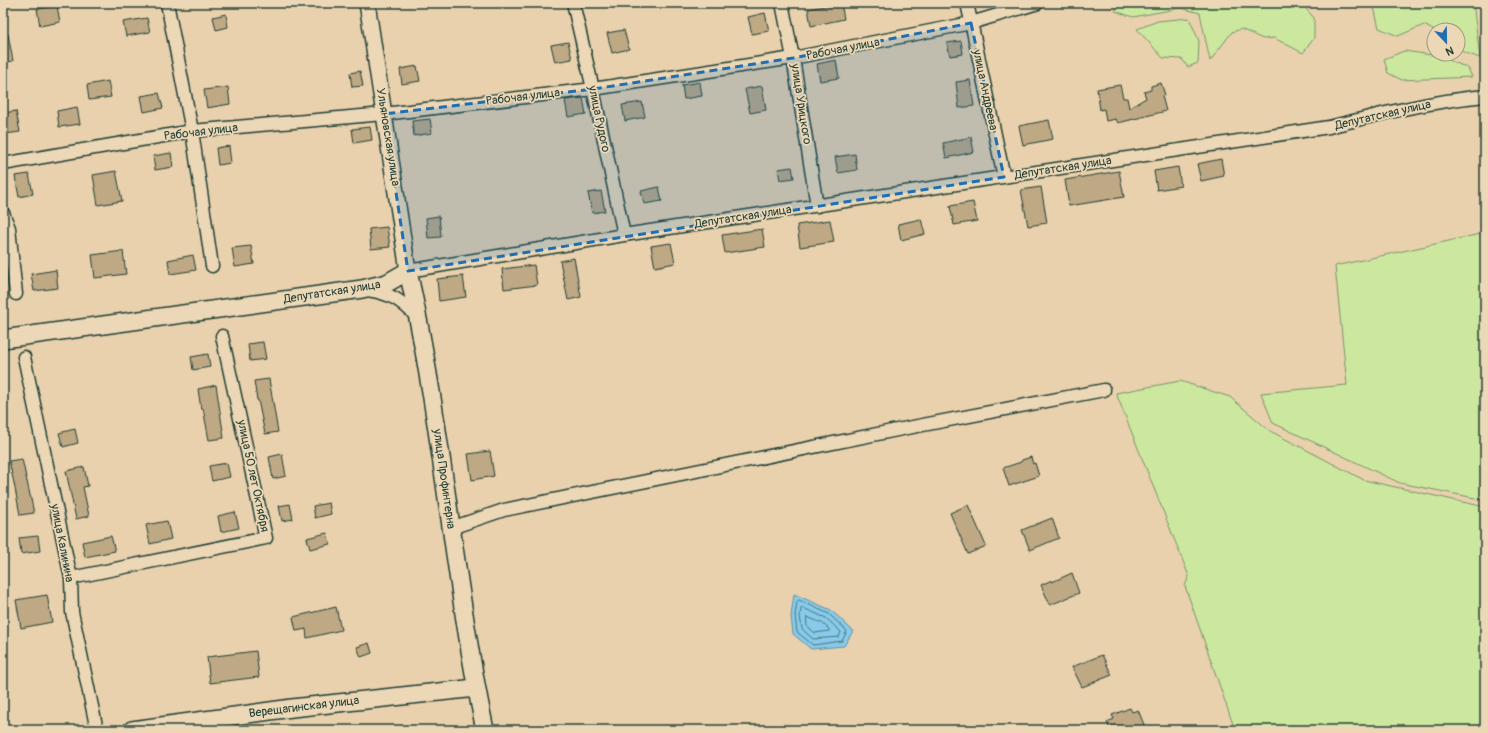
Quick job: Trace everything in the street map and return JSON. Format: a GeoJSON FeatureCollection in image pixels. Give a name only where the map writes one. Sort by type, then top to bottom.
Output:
{"type":"FeatureCollection","features":[{"type":"Feature","properties":{"kind":"main road","name":"Депутатская улица"},"geometry":{"type":"LineString","coordinates":[[3,339],[362,289],[387,283],[408,271]]}},
{"type":"Feature","properties":{"kind":"main road","name":"улица Профинтерна"},"geometry":{"type":"LineString","coordinates":[[408,271],[419,319],[434,407],[476,688]]}},
{"type":"Feature","properties":{"kind":"main road","name":"Верещагинская улица"},"geometry":{"type":"LineString","coordinates":[[132,730],[292,708],[476,688]]}},
{"type":"Feature","properties":{"kind":"main road"},"geometry":{"type":"LineString","coordinates":[[476,688],[485,730]]}},
{"type":"Feature","properties":{"kind":"street"},"geometry":{"type":"LineString","coordinates":[[167,3],[192,131],[212,266]]}},
{"type":"Feature","properties":{"kind":"street","name":"Ульяновская улица"},"geometry":{"type":"LineString","coordinates":[[367,3],[408,271]]}},
{"type":"Feature","properties":{"kind":"street","name":"улица Рудого"},"geometry":{"type":"LineString","coordinates":[[572,3],[593,89],[624,235]]}},
{"type":"Feature","properties":{"kind":"street","name":"улица Урицкого"},"geometry":{"type":"LineString","coordinates":[[782,3],[793,58],[817,206]]}},
{"type":"Feature","properties":{"kind":"street","name":"улица Андреева"},"geometry":{"type":"LineString","coordinates":[[967,3],[1004,177]]}},
{"type":"Feature","properties":{"kind":"street","name":"Рабочая улица"},"geometry":{"type":"LineString","coordinates":[[3,164],[192,131],[384,114],[593,89],[793,58],[971,24],[1038,3]]}},
{"type":"Feature","properties":{"kind":"street","name":"Депутатская улица"},"geometry":{"type":"LineString","coordinates":[[408,271],[624,235],[1329,128],[1374,115],[1485,96]]}},
{"type":"Feature","properties":{"kind":"street"},"geometry":{"type":"LineString","coordinates":[[3,213],[9,228],[16,294]]}},
{"type":"Feature","properties":{"kind":"street"},"geometry":{"type":"LineString","coordinates":[[362,289],[381,291],[393,297],[406,305],[419,319]]}},
{"type":"Feature","properties":{"kind":"street","name":"улица 50 лет Октября"},"geometry":{"type":"LineString","coordinates":[[71,578],[266,538],[222,336]]}},
{"type":"Feature","properties":{"kind":"street","name":"улица Калинина"},"geometry":{"type":"LineString","coordinates":[[24,357],[71,578],[72,612],[97,730]]}},
{"type":"Feature","properties":{"kind":"street"},"geometry":{"type":"LineString","coordinates":[[451,528],[504,510],[897,430],[1104,390]]}},
{"type":"Feature","properties":{"kind":"highlighted area"},"geometry":{"type":"Polygon","coordinates":[[[971,23],[1004,177],[408,271],[384,114],[593,89],[793,58],[971,23]]]}},
{"type":"Feature","properties":{"kind":"green space"},"geometry":{"type":"Polygon","coordinates":[[[1121,3],[1301,3],[1314,18],[1314,38],[1303,53],[1274,38],[1263,39],[1241,29],[1232,32],[1210,61],[1200,13],[1181,8],[1133,17],[1115,11],[1121,3]]]}},
{"type":"Feature","properties":{"kind":"green space"},"geometry":{"type":"Polygon","coordinates":[[[1373,3],[1473,3],[1480,58],[1466,53],[1466,22],[1426,22],[1426,26],[1424,25],[1398,36],[1379,28],[1373,3]]]}},
{"type":"Feature","properties":{"kind":"green space"},"geometry":{"type":"Polygon","coordinates":[[[1189,18],[1199,41],[1198,63],[1188,67],[1182,59],[1163,58],[1137,29],[1158,21],[1189,18]]]}},
{"type":"Feature","properties":{"kind":"green space"},"geometry":{"type":"Polygon","coordinates":[[[1404,51],[1426,54],[1426,62],[1454,62],[1468,68],[1472,77],[1402,80],[1388,73],[1384,59],[1404,51]]]}},
{"type":"Feature","properties":{"kind":"green space"},"geometry":{"type":"Polygon","coordinates":[[[1485,233],[1485,500],[1400,483],[1273,423],[1261,393],[1347,385],[1335,266],[1485,233]]]}},
{"type":"Feature","properties":{"kind":"green space"},"geometry":{"type":"Polygon","coordinates":[[[1180,381],[1230,397],[1270,431],[1364,480],[1485,507],[1485,730],[1235,730],[1185,586],[1189,576],[1116,393],[1180,381]]]}},
{"type":"Feature","properties":{"kind":"water"},"geometry":{"type":"Polygon","coordinates":[[[794,594],[831,610],[853,631],[844,646],[811,649],[793,634],[791,616],[794,594]]]}},
{"type":"Feature","properties":{"kind":"building"},"geometry":{"type":"Polygon","coordinates":[[[841,3],[844,19],[811,26],[808,9],[841,3]]]}},
{"type":"Feature","properties":{"kind":"building"},"geometry":{"type":"Polygon","coordinates":[[[57,6],[60,22],[40,26],[37,9],[57,6]]]}},
{"type":"Feature","properties":{"kind":"building"},"geometry":{"type":"Polygon","coordinates":[[[765,13],[769,31],[752,34],[748,17],[765,13]]]}},
{"type":"Feature","properties":{"kind":"building"},"geometry":{"type":"Polygon","coordinates":[[[226,14],[228,27],[216,30],[213,17],[226,14]]]}},
{"type":"Feature","properties":{"kind":"building"},"geometry":{"type":"Polygon","coordinates":[[[147,18],[150,32],[126,36],[123,22],[147,18]]]}},
{"type":"Feature","properties":{"kind":"building"},"geometry":{"type":"Polygon","coordinates":[[[624,30],[629,49],[612,53],[607,33],[624,30]]]}},
{"type":"Feature","properties":{"kind":"building"},"geometry":{"type":"Polygon","coordinates":[[[3,34],[8,34],[13,61],[3,63],[3,34]]]}},
{"type":"Feature","properties":{"kind":"building"},"geometry":{"type":"Polygon","coordinates":[[[961,41],[963,54],[950,56],[947,43],[961,41]]]}},
{"type":"Feature","properties":{"kind":"building"},"geometry":{"type":"Polygon","coordinates":[[[568,42],[572,59],[555,62],[551,45],[568,42]]]}},
{"type":"Feature","properties":{"kind":"building"},"geometry":{"type":"Polygon","coordinates":[[[836,60],[839,78],[820,81],[817,64],[836,60]]]}},
{"type":"Feature","properties":{"kind":"building"},"geometry":{"type":"Polygon","coordinates":[[[417,66],[420,81],[402,84],[400,69],[417,66]]]}},
{"type":"Feature","properties":{"kind":"building"},"geometry":{"type":"Polygon","coordinates":[[[360,71],[363,86],[352,87],[350,73],[360,71]]]}},
{"type":"Feature","properties":{"kind":"building"},"geometry":{"type":"Polygon","coordinates":[[[970,80],[974,106],[959,108],[956,82],[970,80]]]}},
{"type":"Feature","properties":{"kind":"building"},"geometry":{"type":"Polygon","coordinates":[[[108,81],[111,97],[89,100],[87,85],[108,81]]]}},
{"type":"Feature","properties":{"kind":"building"},"geometry":{"type":"Polygon","coordinates":[[[700,82],[702,96],[684,99],[682,85],[700,82]]]}},
{"type":"Feature","properties":{"kind":"building"},"geometry":{"type":"Polygon","coordinates":[[[1161,83],[1165,95],[1162,96],[1166,111],[1118,123],[1116,119],[1106,121],[1104,109],[1100,110],[1097,89],[1120,85],[1123,98],[1127,98],[1129,108],[1146,98],[1144,92],[1151,90],[1151,86],[1161,83]]]}},
{"type":"Feature","properties":{"kind":"building"},"geometry":{"type":"Polygon","coordinates":[[[762,86],[766,110],[750,113],[745,89],[762,86]]]}},
{"type":"Feature","properties":{"kind":"building"},"geometry":{"type":"Polygon","coordinates":[[[228,87],[230,104],[207,108],[204,90],[228,87]]]}},
{"type":"Feature","properties":{"kind":"building"},"geometry":{"type":"Polygon","coordinates":[[[159,93],[163,108],[144,112],[141,96],[159,93]]]}},
{"type":"Feature","properties":{"kind":"building"},"geometry":{"type":"Polygon","coordinates":[[[583,98],[586,114],[568,117],[565,100],[583,98]]]}},
{"type":"Feature","properties":{"kind":"building"},"geometry":{"type":"Polygon","coordinates":[[[642,102],[645,117],[625,121],[622,105],[642,102]]]}},
{"type":"Feature","properties":{"kind":"building"},"geometry":{"type":"Polygon","coordinates":[[[77,107],[80,124],[59,127],[57,111],[77,107]]]}},
{"type":"Feature","properties":{"kind":"building"},"geometry":{"type":"Polygon","coordinates":[[[16,111],[20,132],[5,134],[3,113],[16,111]]]}},
{"type":"Feature","properties":{"kind":"building"},"geometry":{"type":"Polygon","coordinates":[[[430,119],[432,133],[414,136],[412,121],[430,119]]]}},
{"type":"Feature","properties":{"kind":"building"},"geometry":{"type":"Polygon","coordinates":[[[1049,120],[1053,139],[1023,145],[1019,126],[1049,120]]]}},
{"type":"Feature","properties":{"kind":"building"},"geometry":{"type":"Polygon","coordinates":[[[370,127],[372,140],[354,143],[352,129],[370,127]]]}},
{"type":"Feature","properties":{"kind":"building"},"geometry":{"type":"Polygon","coordinates":[[[971,137],[974,152],[946,158],[943,143],[971,137]]]}},
{"type":"Feature","properties":{"kind":"building"},"geometry":{"type":"Polygon","coordinates":[[[229,146],[231,163],[218,165],[216,148],[229,146]]]}},
{"type":"Feature","properties":{"kind":"building"},"geometry":{"type":"Polygon","coordinates":[[[171,153],[173,167],[155,170],[153,156],[171,153]]]}},
{"type":"Feature","properties":{"kind":"building"},"geometry":{"type":"Polygon","coordinates":[[[855,154],[857,170],[838,173],[835,157],[855,154]]]}},
{"type":"Feature","properties":{"kind":"building"},"geometry":{"type":"Polygon","coordinates":[[[1221,159],[1224,176],[1201,181],[1197,164],[1221,159]]]}},
{"type":"Feature","properties":{"kind":"building"},"geometry":{"type":"Polygon","coordinates":[[[792,167],[794,178],[780,180],[778,169],[792,167]]]}},
{"type":"Feature","properties":{"kind":"building"},"geometry":{"type":"Polygon","coordinates":[[[1178,167],[1181,186],[1157,190],[1154,171],[1178,167]]]}},
{"type":"Feature","properties":{"kind":"building"},"geometry":{"type":"Polygon","coordinates":[[[116,171],[122,201],[98,205],[93,175],[116,171]]]}},
{"type":"Feature","properties":{"kind":"building"},"geometry":{"type":"Polygon","coordinates":[[[1119,171],[1124,197],[1069,206],[1065,180],[1119,171]]]}},
{"type":"Feature","properties":{"kind":"building"},"geometry":{"type":"Polygon","coordinates":[[[29,174],[33,194],[19,197],[15,176],[29,174]]]}},
{"type":"Feature","properties":{"kind":"building"},"geometry":{"type":"Polygon","coordinates":[[[659,187],[662,201],[644,204],[641,191],[659,187]]]}},
{"type":"Feature","properties":{"kind":"building"},"geometry":{"type":"Polygon","coordinates":[[[1041,187],[1047,223],[1028,226],[1021,190],[1041,187]]]}},
{"type":"Feature","properties":{"kind":"building"},"geometry":{"type":"Polygon","coordinates":[[[601,191],[605,211],[592,213],[588,193],[601,191]]]}},
{"type":"Feature","properties":{"kind":"building"},"geometry":{"type":"Polygon","coordinates":[[[973,202],[977,221],[954,225],[950,206],[973,202]]]}},
{"type":"Feature","properties":{"kind":"building"},"geometry":{"type":"Polygon","coordinates":[[[439,216],[441,237],[428,238],[426,218],[439,216]]]}},
{"type":"Feature","properties":{"kind":"building"},"geometry":{"type":"Polygon","coordinates":[[[921,219],[925,234],[901,240],[898,224],[921,219]]]}},
{"type":"Feature","properties":{"kind":"building"},"geometry":{"type":"Polygon","coordinates":[[[830,220],[834,242],[800,247],[797,225],[830,220]]]}},
{"type":"Feature","properties":{"kind":"building"},"geometry":{"type":"Polygon","coordinates":[[[387,227],[390,247],[371,249],[369,229],[387,227]]]}},
{"type":"Feature","properties":{"kind":"building"},"geometry":{"type":"Polygon","coordinates":[[[762,229],[765,247],[725,253],[722,235],[762,229]]]}},
{"type":"Feature","properties":{"kind":"building"},"geometry":{"type":"Polygon","coordinates":[[[671,243],[675,263],[655,267],[651,246],[671,243]]]}},
{"type":"Feature","properties":{"kind":"building"},"geometry":{"type":"Polygon","coordinates":[[[251,246],[254,264],[235,267],[232,248],[251,246]]]}},
{"type":"Feature","properties":{"kind":"building"},"geometry":{"type":"Polygon","coordinates":[[[123,251],[126,274],[95,278],[92,255],[123,251]]]}},
{"type":"Feature","properties":{"kind":"building"},"geometry":{"type":"Polygon","coordinates":[[[193,255],[196,270],[170,274],[168,260],[193,255]]]}},
{"type":"Feature","properties":{"kind":"building"},"geometry":{"type":"Polygon","coordinates":[[[574,258],[581,297],[568,300],[560,261],[574,258]]]}},
{"type":"Feature","properties":{"kind":"building"},"geometry":{"type":"Polygon","coordinates":[[[534,265],[537,285],[504,289],[502,269],[534,265]]]}},
{"type":"Feature","properties":{"kind":"building"},"geometry":{"type":"Polygon","coordinates":[[[56,270],[58,288],[34,291],[31,274],[56,270]]]}},
{"type":"Feature","properties":{"kind":"building"},"geometry":{"type":"Polygon","coordinates":[[[463,276],[466,297],[439,301],[437,279],[463,276]]]}},
{"type":"Feature","properties":{"kind":"building"},"geometry":{"type":"Polygon","coordinates":[[[263,342],[266,359],[250,361],[248,344],[263,342]]]}},
{"type":"Feature","properties":{"kind":"building"},"geometry":{"type":"Polygon","coordinates":[[[208,354],[210,367],[193,370],[191,357],[208,354]]]}},
{"type":"Feature","properties":{"kind":"building"},"geometry":{"type":"Polygon","coordinates":[[[269,379],[278,432],[265,434],[254,381],[269,379]]]}},
{"type":"Feature","properties":{"kind":"building"},"geometry":{"type":"Polygon","coordinates":[[[216,385],[224,438],[209,440],[203,408],[201,409],[198,389],[216,385]]]}},
{"type":"Feature","properties":{"kind":"building"},"geometry":{"type":"Polygon","coordinates":[[[75,429],[78,443],[63,447],[59,433],[75,429]]]}},
{"type":"Feature","properties":{"kind":"building"},"geometry":{"type":"Polygon","coordinates":[[[490,451],[494,476],[472,480],[468,454],[490,451]]]}},
{"type":"Feature","properties":{"kind":"building"},"geometry":{"type":"Polygon","coordinates":[[[282,454],[286,476],[273,479],[269,457],[282,454]]]}},
{"type":"Feature","properties":{"kind":"building"},"geometry":{"type":"Polygon","coordinates":[[[1031,457],[1033,464],[1035,463],[1039,476],[1009,486],[1003,468],[1031,457]]]}},
{"type":"Feature","properties":{"kind":"building"},"geometry":{"type":"Polygon","coordinates":[[[22,459],[34,513],[20,515],[9,461],[22,459]]]}},
{"type":"Feature","properties":{"kind":"building"},"geometry":{"type":"Polygon","coordinates":[[[227,463],[230,477],[212,481],[209,466],[227,463]]]}},
{"type":"Feature","properties":{"kind":"building"},"geometry":{"type":"Polygon","coordinates":[[[84,467],[88,486],[83,487],[89,516],[76,519],[66,471],[84,467]]]}},
{"type":"Feature","properties":{"kind":"building"},"geometry":{"type":"Polygon","coordinates":[[[329,503],[331,514],[315,518],[313,506],[329,503]]]}},
{"type":"Feature","properties":{"kind":"building"},"geometry":{"type":"Polygon","coordinates":[[[290,504],[293,519],[282,521],[279,506],[290,504]]]}},
{"type":"Feature","properties":{"kind":"building"},"geometry":{"type":"Polygon","coordinates":[[[968,505],[986,546],[968,554],[950,513],[968,505]]]}},
{"type":"Feature","properties":{"kind":"building"},"geometry":{"type":"Polygon","coordinates":[[[235,512],[239,528],[221,532],[218,516],[235,512]]]}},
{"type":"Feature","properties":{"kind":"building"},"geometry":{"type":"Polygon","coordinates":[[[1052,518],[1059,538],[1030,550],[1022,530],[1052,518]]]}},
{"type":"Feature","properties":{"kind":"building"},"geometry":{"type":"Polygon","coordinates":[[[167,521],[171,539],[150,544],[146,525],[167,521]]]}},
{"type":"Feature","properties":{"kind":"building"},"geometry":{"type":"Polygon","coordinates":[[[327,533],[330,544],[310,549],[307,538],[327,533]]]}},
{"type":"Feature","properties":{"kind":"building"},"geometry":{"type":"Polygon","coordinates":[[[38,536],[40,551],[21,554],[19,538],[38,536]]]}},
{"type":"Feature","properties":{"kind":"building"},"geometry":{"type":"Polygon","coordinates":[[[111,536],[115,551],[85,557],[82,542],[111,536]]]}},
{"type":"Feature","properties":{"kind":"building"},"geometry":{"type":"Polygon","coordinates":[[[1072,573],[1079,593],[1050,605],[1041,585],[1072,573]]]}},
{"type":"Feature","properties":{"kind":"building"},"geometry":{"type":"Polygon","coordinates":[[[47,595],[52,622],[21,628],[16,600],[47,595]]]}},
{"type":"Feature","properties":{"kind":"building"},"geometry":{"type":"Polygon","coordinates":[[[336,607],[341,630],[307,638],[306,629],[296,631],[293,617],[336,607]]]}},
{"type":"Feature","properties":{"kind":"building"},"geometry":{"type":"Polygon","coordinates":[[[369,643],[372,653],[361,657],[357,647],[369,643]]]}},
{"type":"Feature","properties":{"kind":"building"},"geometry":{"type":"Polygon","coordinates":[[[256,651],[259,677],[210,683],[207,657],[256,651]]]}},
{"type":"Feature","properties":{"kind":"building"},"geometry":{"type":"Polygon","coordinates":[[[1102,655],[1112,675],[1082,687],[1072,667],[1102,655]]]}},
{"type":"Feature","properties":{"kind":"building"},"geometry":{"type":"Polygon","coordinates":[[[1130,708],[1132,712],[1138,710],[1145,727],[1138,730],[1110,730],[1107,722],[1114,719],[1112,715],[1130,708]]]}}]}
